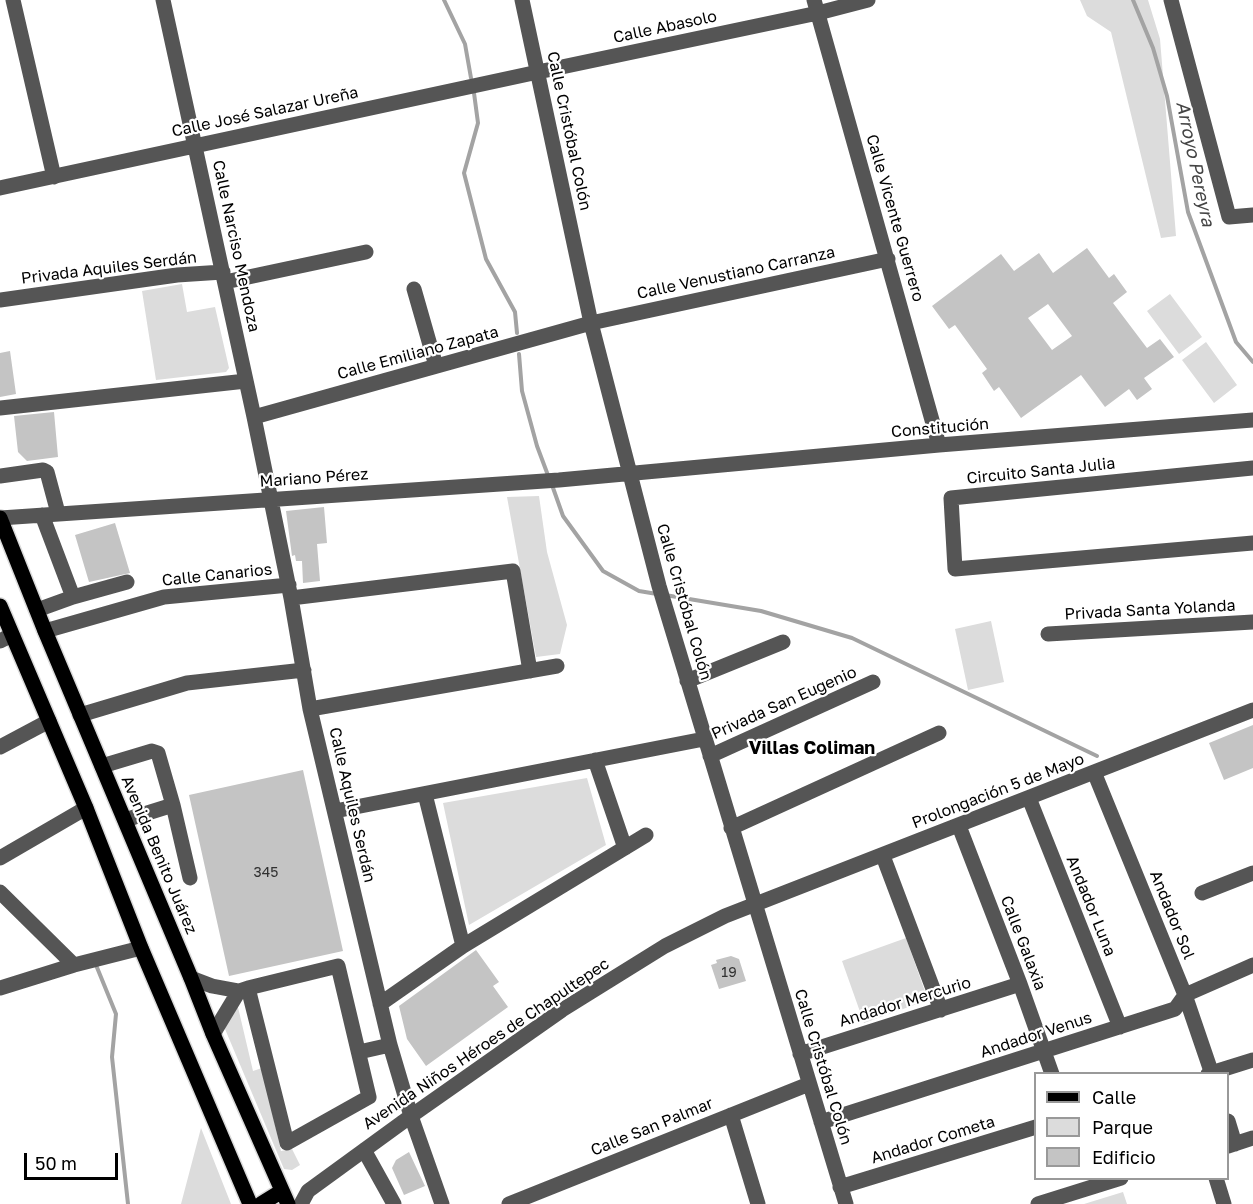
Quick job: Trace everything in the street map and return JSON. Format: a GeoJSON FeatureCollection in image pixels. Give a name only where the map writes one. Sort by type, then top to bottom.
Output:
{"type":"FeatureCollection","features":[{"type":"Feature","properties":{"kind":"main road","name":"Avenida Benito Juárez"},"geometry":{"type":"LineString","coordinates":[[0,518],[213,1034],[285,1197]]}},
{"type":"Feature","properties":{"kind":"main road"},"geometry":{"type":"LineString","coordinates":[[0,606],[6,638],[49,721],[141,948],[250,1204]]}},
{"type":"Feature","properties":{"kind":"main road"},"geometry":{"type":"LineString","coordinates":[[261,1204],[285,1197]]}},
{"type":"Feature","properties":{"kind":"street"},"geometry":{"type":"LineString","coordinates":[[0,2],[9,0]]}},
{"type":"Feature","properties":{"kind":"street"},"geometry":{"type":"LineString","coordinates":[[13,0],[54,177]]}},
{"type":"Feature","properties":{"kind":"street","name":"Calle Narciso Mendoza"},"geometry":{"type":"LineString","coordinates":[[163,0],[270,499]]}},
{"type":"Feature","properties":{"kind":"street","name":"Calle Cristóbal Colón"},"geometry":{"type":"LineString","coordinates":[[522,0],[591,323],[659,586],[846,1204]]}},
{"type":"Feature","properties":{"kind":"street","name":"Calle Abasolo"},"geometry":{"type":"LineString","coordinates":[[538,72],[816,7],[868,0]]}},
{"type":"Feature","properties":{"kind":"street"},"geometry":{"type":"LineString","coordinates":[[1171,0],[1229,218],[1253,215]]}},
{"type":"Feature","properties":{"kind":"street","name":"Calle Vicente Guerrero"},"geometry":{"type":"LineString","coordinates":[[816,7],[939,446]]}},
{"type":"Feature","properties":{"kind":"street","name":"Calle José Salazar Ureña"},"geometry":{"type":"LineString","coordinates":[[0,188],[538,72]]}},
{"type":"Feature","properties":{"kind":"street","name":"Privada Aquiles Serdán"},"geometry":{"type":"LineString","coordinates":[[0,300],[177,275],[224,277],[366,252]]}},
{"type":"Feature","properties":{"kind":"street","name":"Calle Venustiano Carranza"},"geometry":{"type":"LineString","coordinates":[[591,323],[888,259]]}},
{"type":"Feature","properties":{"kind":"street"},"geometry":{"type":"LineString","coordinates":[[414,289],[436,366]]}},
{"type":"Feature","properties":{"kind":"street","name":"Calle Emiliano Zapata"},"geometry":{"type":"LineString","coordinates":[[254,417],[591,323]]}},
{"type":"Feature","properties":{"kind":"street"},"geometry":{"type":"LineString","coordinates":[[0,408],[246,381]]}},
{"type":"Feature","properties":{"kind":"street","name":"Constitución"},"geometry":{"type":"LineString","coordinates":[[630,473],[1253,420]]}},
{"type":"Feature","properties":{"kind":"street","name":"Circuito Santa Julia"},"geometry":{"type":"LineString","coordinates":[[1253,468],[951,498],[956,569],[1253,543]]}},
{"type":"Feature","properties":{"kind":"street"},"geometry":{"type":"LineString","coordinates":[[0,476],[43,470],[47,472],[58,513]]}},
{"type":"Feature","properties":{"kind":"street","name":"Mariano Pérez"},"geometry":{"type":"LineString","coordinates":[[0,518],[559,480],[630,473]]}},
{"type":"Feature","properties":{"kind":"street","name":"Calle Aquiles Serdán"},"geometry":{"type":"LineString","coordinates":[[270,499],[290,592],[310,709],[390,1045],[411,1116],[442,1204]]}},
{"type":"Feature","properties":{"kind":"street"},"geometry":{"type":"LineString","coordinates":[[42,515],[73,597]]}},
{"type":"Feature","properties":{"kind":"street","name":"Calle Canarios"},"geometry":{"type":"LineString","coordinates":[[45,631],[164,597],[290,592],[513,571],[530,671]]}},
{"type":"Feature","properties":{"kind":"street"},"geometry":{"type":"LineString","coordinates":[[37,610],[127,582]]}},
{"type":"Feature","properties":{"kind":"street","name":"Privada Santa Yolanda"},"geometry":{"type":"LineString","coordinates":[[1048,634],[1253,622]]}},
{"type":"Feature","properties":{"kind":"street"},"geometry":{"type":"LineString","coordinates":[[687,681],[783,642]]}},
{"type":"Feature","properties":{"kind":"street"},"geometry":{"type":"LineString","coordinates":[[310,709],[557,666]]}},
{"type":"Feature","properties":{"kind":"street"},"geometry":{"type":"LineString","coordinates":[[80,715],[187,683],[304,670]]}},
{"type":"Feature","properties":{"kind":"street","name":"Privada San Eugenio"},"geometry":{"type":"LineString","coordinates":[[710,756],[873,682]]}},
{"type":"Feature","properties":{"kind":"street","name":"Prolongación 5 de Mayo"},"geometry":{"type":"LineString","coordinates":[[755,904],[1253,710]]}},
{"type":"Feature","properties":{"kind":"street"},"geometry":{"type":"LineString","coordinates":[[0,747],[49,721]]}},
{"type":"Feature","properties":{"kind":"street"},"geometry":{"type":"LineString","coordinates":[[731,828],[939,734]]}},
{"type":"Feature","properties":{"kind":"street"},"geometry":{"type":"LineString","coordinates":[[335,811],[704,739]]}},
{"type":"Feature","properties":{"kind":"street"},"geometry":{"type":"LineString","coordinates":[[102,766],[152,751],[158,753],[190,878]]}},
{"type":"Feature","properties":{"kind":"street"},"geometry":{"type":"LineString","coordinates":[[595,760],[625,848]]}},
{"type":"Feature","properties":{"kind":"street","name":"Andador Sol"},"geometry":{"type":"LineString","coordinates":[[1094,772],[1185,995],[1210,1072]]}},
{"type":"Feature","properties":{"kind":"street"},"geometry":{"type":"LineString","coordinates":[[425,794],[463,946]]}},
{"type":"Feature","properties":{"kind":"street","name":"Andador Luna"},"geometry":{"type":"LineString","coordinates":[[1029,798],[1120,1027]]}},
{"type":"Feature","properties":{"kind":"street"},"geometry":{"type":"LineString","coordinates":[[125,820],[172,805]]}},
{"type":"Feature","properties":{"kind":"street"},"geometry":{"type":"LineString","coordinates":[[0,858],[86,808]]}},
{"type":"Feature","properties":{"kind":"street","name":"Calle Galaxia"},"geometry":{"type":"LineString","coordinates":[[959,826],[1051,1072]]}},
{"type":"Feature","properties":{"kind":"street"},"geometry":{"type":"LineString","coordinates":[[381,1004],[463,946],[646,836]]}},
{"type":"Feature","properties":{"kind":"street"},"geometry":{"type":"LineString","coordinates":[[883,856],[941,1010]]}},
{"type":"Feature","properties":{"kind":"street"},"geometry":{"type":"LineString","coordinates":[[1202,893],[1253,873]]}},
{"type":"Feature","properties":{"kind":"street"},"geometry":{"type":"LineString","coordinates":[[0,892],[74,965]]}},
{"type":"Feature","properties":{"kind":"street","name":"Avenida Niños Héroes de Chapultepec"},"geometry":{"type":"LineString","coordinates":[[285,1197],[305,1198],[364,1150],[562,1010],[665,946],[725,916],[755,904]]}},
{"type":"Feature","properties":{"kind":"street"},"geometry":{"type":"LineString","coordinates":[[0,988],[74,965],[141,948]]}},
{"type":"Feature","properties":{"kind":"street","name":"Andador Venus"},"geometry":{"type":"LineString","coordinates":[[821,1122],[1175,1009],[1185,995],[1253,964]]}},
{"type":"Feature","properties":{"kind":"street"},"geometry":{"type":"LineString","coordinates":[[191,978],[212,986],[244,989],[338,966],[369,1097],[287,1143],[244,989]]}},
{"type":"Feature","properties":{"kind":"street","name":"Andador Mercurio"},"geometry":{"type":"LineString","coordinates":[[800,1054],[1020,984]]}},
{"type":"Feature","properties":{"kind":"street"},"geometry":{"type":"LineString","coordinates":[[213,1034],[244,989]]}},
{"type":"Feature","properties":{"kind":"street"},"geometry":{"type":"LineString","coordinates":[[359,1052],[390,1045]]}},
{"type":"Feature","properties":{"kind":"street"},"geometry":{"type":"LineString","coordinates":[[1213,1072],[1253,1060]]}},
{"type":"Feature","properties":{"kind":"street","name":"Calle San Palmar"},"geometry":{"type":"LineString","coordinates":[[509,1204],[809,1084]]}},
{"type":"Feature","properties":{"kind":"street"},"geometry":{"type":"LineString","coordinates":[[731,1116],[752,1202]]}},
{"type":"Feature","properties":{"kind":"street","name":"Andador Cometa"},"geometry":{"type":"LineString","coordinates":[[840,1187],[1034,1128]]}},
{"type":"Feature","properties":{"kind":"street"},"geometry":{"type":"LineString","coordinates":[[1231,1145],[1253,1138]]}},
{"type":"Feature","properties":{"kind":"street"},"geometry":{"type":"LineString","coordinates":[[364,1150],[394,1204]]}},
{"type":"Feature","properties":{"kind":"street"},"geometry":{"type":"LineString","coordinates":[[1038,1204],[1085,1184],[1114,1180]]}},
{"type":"Feature","properties":{"kind":"street"},"geometry":{"type":"LineString","coordinates":[[1216,1180],[1224,1204]]}},
{"type":"Feature","properties":{"kind":"green space"},"geometry":{"type":"Polygon","coordinates":[[[1080,0],[1148,0],[1160,39],[1176,236],[1161,238],[1111,32],[1087,16],[1080,0]]]}},
{"type":"Feature","properties":{"kind":"green space"},"geometry":{"type":"Polygon","coordinates":[[[182,284],[187,312],[215,307],[229,368],[226,372],[156,380],[142,291],[182,284]]]}},
{"type":"Feature","properties":{"kind":"green space"},"geometry":{"type":"Polygon","coordinates":[[[1170,294],[1202,337],[1179,354],[1147,311],[1170,294]]]}},
{"type":"Feature","properties":{"kind":"green space"},"geometry":{"type":"Polygon","coordinates":[[[1206,342],[1237,385],[1214,403],[1182,360],[1206,342]]]}},
{"type":"Feature","properties":{"kind":"green space"},"geometry":{"type":"Polygon","coordinates":[[[539,496],[547,552],[567,625],[560,654],[536,657],[507,497],[539,496]]]}},
{"type":"Feature","properties":{"kind":"green space"},"geometry":{"type":"Polygon","coordinates":[[[991,621],[1004,682],[968,690],[955,629],[991,621]]]}},
{"type":"Feature","properties":{"kind":"green space"},"geometry":{"type":"Polygon","coordinates":[[[587,778],[606,845],[469,925],[443,803],[587,778]]]}},
{"type":"Feature","properties":{"kind":"green space"},"geometry":{"type":"Polygon","coordinates":[[[906,938],[928,1000],[864,1023],[842,961],[906,938]]]}},
{"type":"Feature","properties":{"kind":"green space"},"geometry":{"type":"Polygon","coordinates":[[[237,1003],[253,1071],[262,1068],[281,1151],[292,1149],[300,1165],[292,1170],[284,1169],[225,1029],[237,1003]]]}},
{"type":"Feature","properties":{"kind":"green space"},"geometry":{"type":"Polygon","coordinates":[[[201,1128],[231,1204],[181,1204],[201,1128]]]}},
{"type":"Feature","properties":{"kind":"green space"},"geometry":{"type":"Polygon","coordinates":[[[1123,1192],[1127,1204],[1084,1204],[1123,1192]]]}},
{"type":"Feature","properties":{"kind":"building"},"geometry":{"type":"Polygon","coordinates":[[[1087,248],[1109,278],[1114,274],[1127,292],[1113,303],[1147,348],[1160,339],[1174,357],[1144,378],[1152,389],[1137,400],[1129,389],[1105,407],[1081,375],[1021,418],[999,387],[994,391],[982,373],[987,369],[955,325],[949,329],[932,306],[1001,254],[1014,271],[1039,253],[1053,273],[1087,248]],[[1048,304],[1028,318],[1052,350],[1072,336],[1048,304]]]}},
{"type":"Feature","properties":{"kind":"building"},"geometry":{"type":"Polygon","coordinates":[[[10,351],[16,394],[0,397],[0,353],[10,351]]]}},
{"type":"Feature","properties":{"kind":"building"},"geometry":{"type":"Polygon","coordinates":[[[54,412],[58,457],[27,461],[18,452],[14,416],[54,412]]]}},
{"type":"Feature","properties":{"kind":"building"},"geometry":{"type":"Polygon","coordinates":[[[324,507],[327,543],[317,544],[320,581],[303,583],[302,561],[296,561],[295,555],[292,556],[286,511],[324,507]]]}},
{"type":"Feature","properties":{"kind":"building"},"geometry":{"type":"Polygon","coordinates":[[[115,523],[130,573],[89,582],[75,535],[115,523]]]}},
{"type":"Feature","properties":{"kind":"building"},"geometry":{"type":"Polygon","coordinates":[[[1253,725],[1253,768],[1224,780],[1209,743],[1253,725]]]}},
{"type":"Feature","properties":{"kind":"building"},"geometry":{"type":"Polygon","coordinates":[[[303,770],[343,951],[229,976],[189,795],[303,770]]]}},
{"type":"Feature","properties":{"kind":"building"},"geometry":{"type":"Polygon","coordinates":[[[476,950],[499,982],[493,986],[508,1007],[426,1066],[407,1039],[399,1006],[476,950]]]}},
{"type":"Feature","properties":{"kind":"building"},"geometry":{"type":"Polygon","coordinates":[[[731,956],[739,959],[746,981],[719,989],[711,965],[717,963],[716,960],[731,956]]]}},
{"type":"Feature","properties":{"kind":"building"},"geometry":{"type":"Polygon","coordinates":[[[409,1152],[425,1186],[404,1195],[392,1168],[396,1160],[409,1152]]]}},
{"type":"Feature","properties":{"kind":"waterway"},"geometry":{"type":"LineString","coordinates":[[444,0],[465,44],[471,78]]}},
{"type":"Feature","properties":{"kind":"waterway","name":"Arroyo Pereyra"},"geometry":{"type":"LineString","coordinates":[[1133,0],[1153,48],[1167,96],[1188,212],[1236,342],[1253,362]]}},
{"type":"Feature","properties":{"kind":"waterway"},"geometry":{"type":"LineString","coordinates":[[474,93],[478,123],[464,173],[486,259],[515,312],[517,333]]}},
{"type":"Feature","properties":{"kind":"waterway"},"geometry":{"type":"LineString","coordinates":[[519,354],[522,391],[537,446],[549,478]]}},
{"type":"Feature","properties":{"kind":"waterway"},"geometry":{"type":"LineString","coordinates":[[552,485],[563,516],[603,571],[639,591],[657,594]]}},
{"type":"Feature","properties":{"kind":"waterway"},"geometry":{"type":"LineString","coordinates":[[665,595],[761,611],[852,638],[1097,756]]}},
{"type":"Feature","properties":{"kind":"waterway"},"geometry":{"type":"LineString","coordinates":[[96,965],[116,1014],[112,1057],[128,1204]]}},
{"type":"Feature","properties":{"kind":"district","name":"Villas Coliman"},"geometry":{"type":"Point","coordinates":[812,748]}}]}
